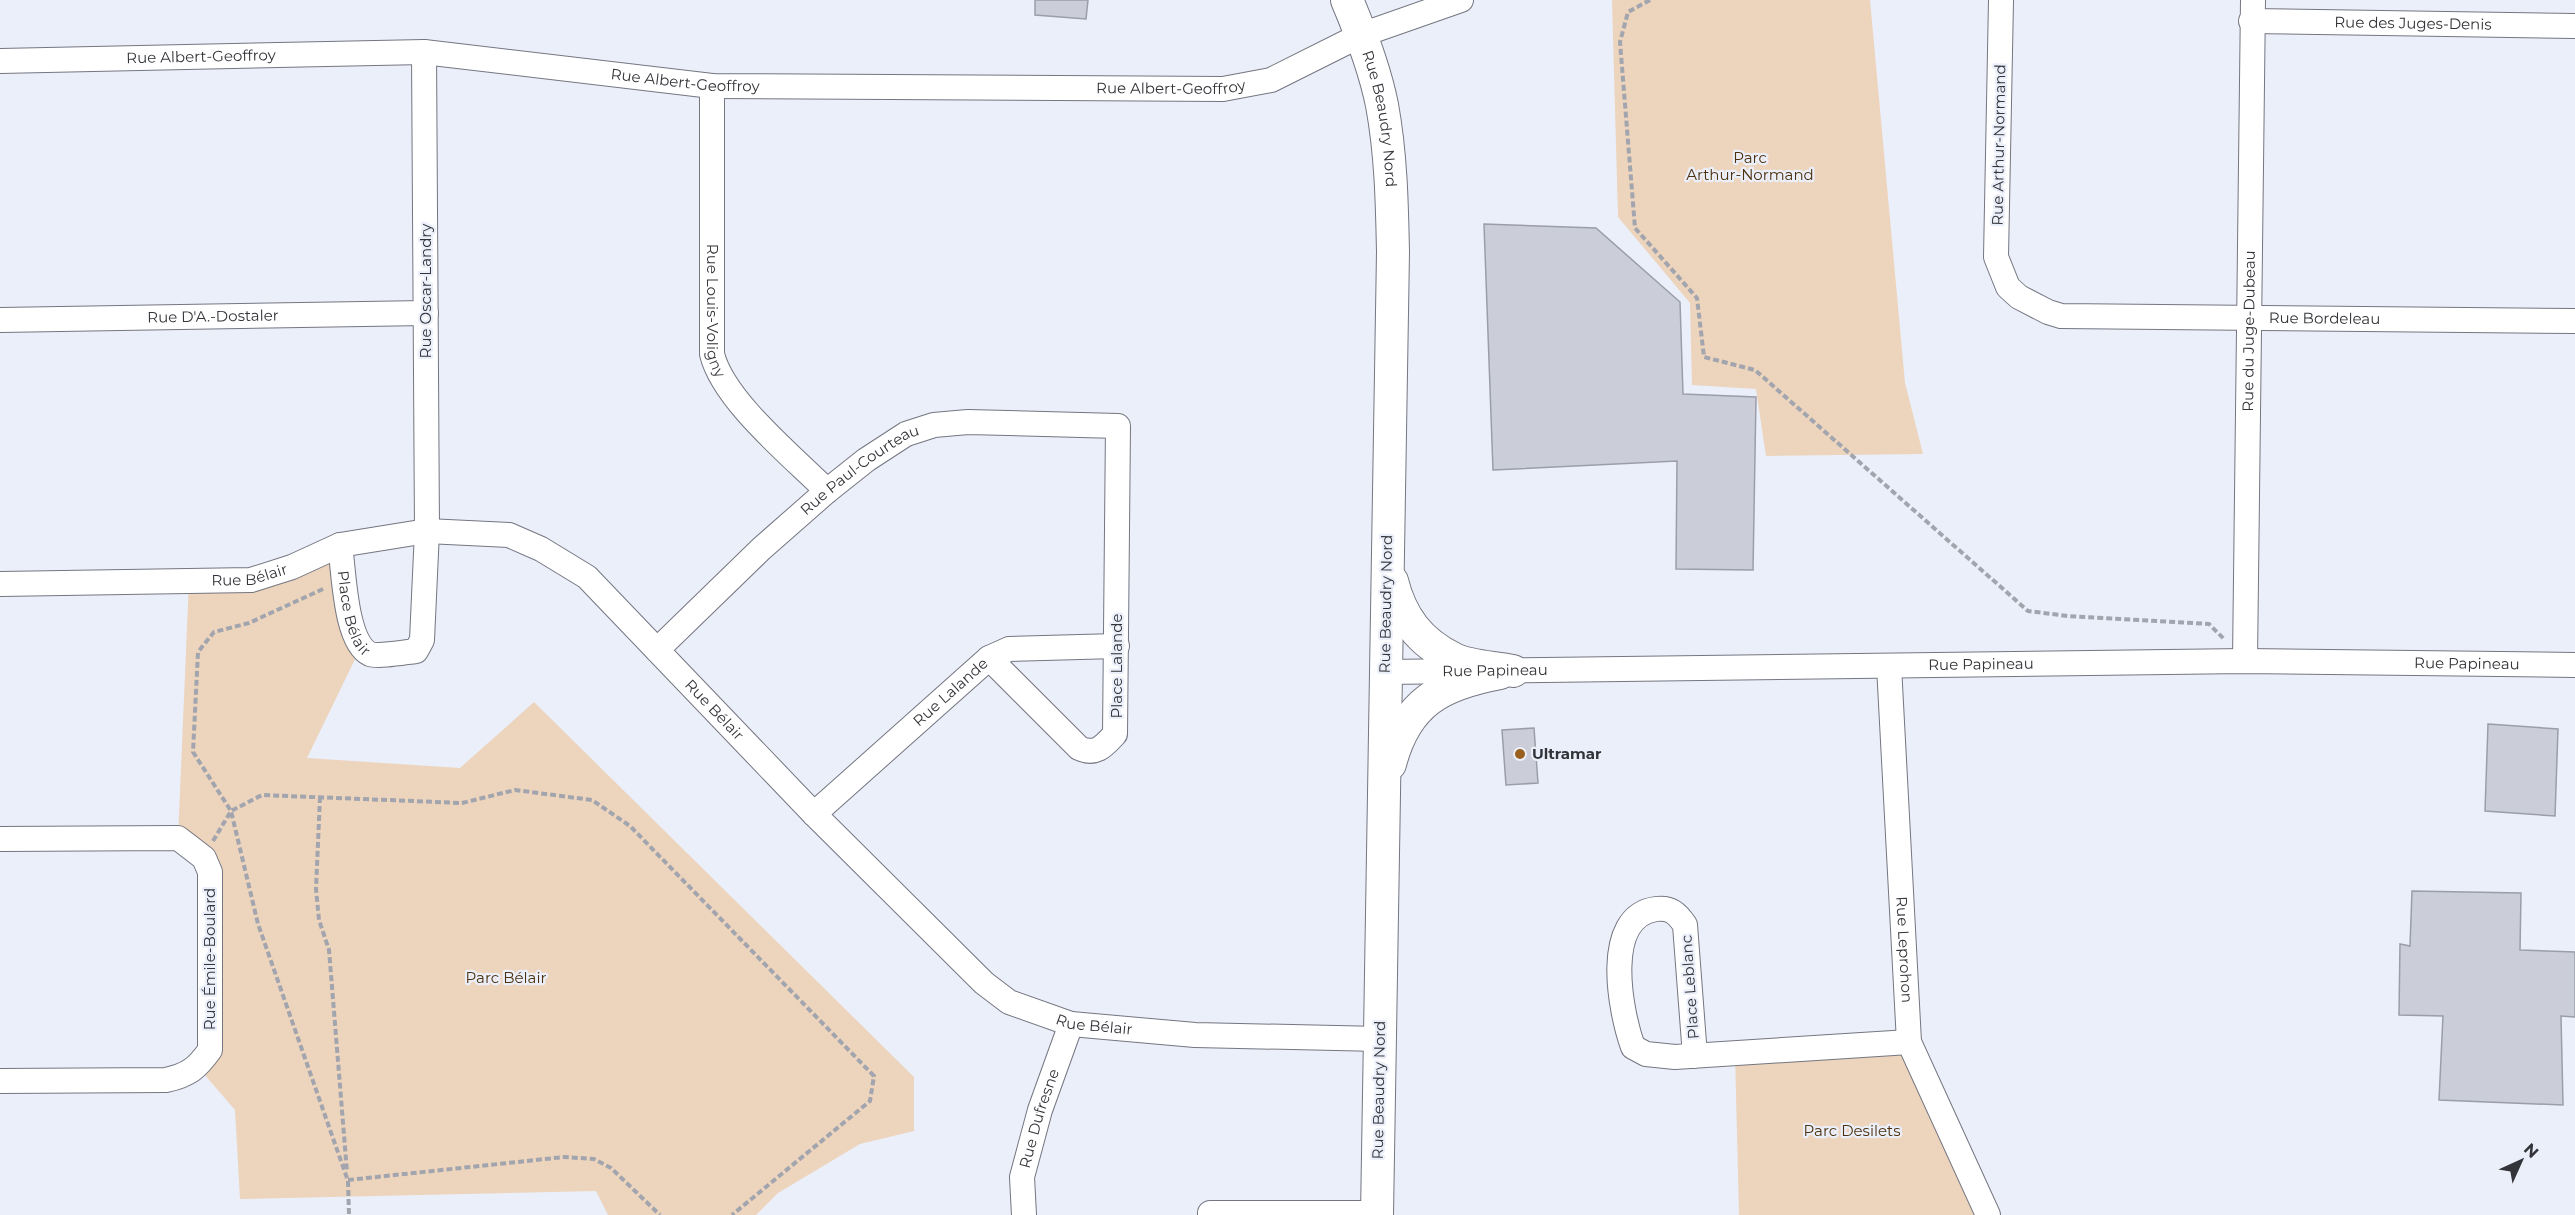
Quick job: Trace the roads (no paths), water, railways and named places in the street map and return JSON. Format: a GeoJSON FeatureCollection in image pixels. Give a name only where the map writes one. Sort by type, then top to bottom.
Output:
{"type":"FeatureCollection","features":[{"type":"Feature","properties":{"kind":"main road","name":"Rue Beaudry Nord"},"geometry":{"type":"LineString","coordinates":[[1347,0],[1361,35],[1382,103],[1392,178],[1393,252],[1377,1214]]}},
{"type":"Feature","properties":{"kind":"main road"},"geometry":{"type":"LineString","coordinates":[[1388,529],[1389,568],[1397,603],[1404,617],[1428,642],[1455,660],[1513,671]]}},
{"type":"Feature","properties":{"kind":"main road"},"geometry":{"type":"LineString","coordinates":[[1383,788],[1395,742],[1417,711],[1438,691],[1464,680],[1513,671]]}},
{"type":"Feature","properties":{"kind":"street","name":"Rue Albert-Geoffroy"},"geometry":{"type":"LineString","coordinates":[[0,61],[424,52],[712,86],[1223,89],[1271,80],[1361,35],[1461,0]]}},
{"type":"Feature","properties":{"kind":"street","name":"Rue Arthur-Normand"},"geometry":{"type":"LineString","coordinates":[[2001,0],[1996,257],[2008,287]]}},
{"type":"Feature","properties":{"kind":"street","name":"Rue des Juges-Denis"},"geometry":{"type":"LineString","coordinates":[[2252,11],[2575,26]]}},
{"type":"Feature","properties":{"kind":"street","name":"Rue du Juge-Dubeau"},"geometry":{"type":"LineString","coordinates":[[2245,661],[2252,11]]}},
{"type":"Feature","properties":{"kind":"street","name":"Rue Oscar-Landry"},"geometry":{"type":"LineString","coordinates":[[424,52],[427,531]]}},
{"type":"Feature","properties":{"kind":"street","name":"Rue Louis-Voligny"},"geometry":{"type":"LineString","coordinates":[[712,86],[712,354],[714,364],[722,382],[736,400],[827,490]]}},
{"type":"Feature","properties":{"kind":"street","name":"Rue Bordeleau"},"geometry":{"type":"LineString","coordinates":[[2008,287],[2032,305],[2061,316],[2575,321]]}},
{"type":"Feature","properties":{"kind":"street","name":"Rue D'A.-Dostaler"},"geometry":{"type":"LineString","coordinates":[[0,320],[426,313]]}},
{"type":"Feature","properties":{"kind":"street","name":"Rue Paul-Courteau"},"geometry":{"type":"LineString","coordinates":[[657,650],[761,549],[827,490],[866,460],[906,434],[934,425],[968,422],[1118,426]]}},
{"type":"Feature","properties":{"kind":"street","name":"Place Lalande"},"geometry":{"type":"LineString","coordinates":[[988,658],[1059,731],[1079,748],[1087,752],[1102,749],[1115,734],[1118,426]]}},
{"type":"Feature","properties":{"kind":"street","name":"Place Bélair"},"geometry":{"type":"LineString","coordinates":[[340,545],[351,627],[361,647],[373,655],[416,651],[422,640],[427,531]]}},
{"type":"Feature","properties":{"kind":"street","name":"Rue Bélair"},"geometry":{"type":"LineString","coordinates":[[0,584],[251,580],[292,567],[340,545],[427,531],[509,535],[541,549],[587,577],[814,814],[984,983],[1009,1002],[1071,1024],[1195,1035],[1380,1039]]}},
{"type":"Feature","properties":{"kind":"street","name":"Rue Lalande"},"geometry":{"type":"LineString","coordinates":[[814,814],[988,658],[1009,649],[1117,646]]}},
{"type":"Feature","properties":{"kind":"street","name":"Rue Papineau"},"geometry":{"type":"LineString","coordinates":[[1385,672],[2245,661],[2575,665]]}},
{"type":"Feature","properties":{"kind":"street","name":"Rue Leprohon"},"geometry":{"type":"LineString","coordinates":[[1889,666],[1909,1042],[1988,1215]]}},
{"type":"Feature","properties":{"kind":"street","name":"Rue Émile-Boulard"},"geometry":{"type":"LineString","coordinates":[[0,839],[178,838],[204,858],[210,872],[210,1050],[198,1067],[181,1077],[166,1080],[0,1082]]}},
{"type":"Feature","properties":{"kind":"street","name":"Place Leblanc"},"geometry":{"type":"LineString","coordinates":[[1695,1056],[1685,925],[1678,915],[1666,907],[1643,910],[1628,927],[1622,938],[1620,983],[1633,1047],[1646,1054],[1695,1056],[1909,1042]]}},
{"type":"Feature","properties":{"kind":"street","name":"Rue Dufresne"},"geometry":{"type":"LineString","coordinates":[[1024,1215],[1022,1177],[1040,1110],[1071,1024]]}},
{"type":"Feature","properties":{"kind":"street"},"geometry":{"type":"LineString","coordinates":[[1210,1215],[1377,1214]]}},
{"type":"Feature","properties":{"kind":"place","name":"Ultramar"},"geometry":{"type":"Point","coordinates":[1520,754]}},
{"type":"Feature","properties":{"kind":"park label","name":"Parc Arthur-Normand"},"geometry":{"type":"Point","coordinates":[1750,166]}},
{"type":"Feature","properties":{"kind":"park label","name":"Parc Bélair"},"geometry":{"type":"Point","coordinates":[506,978]}},
{"type":"Feature","properties":{"kind":"park label","name":"Parc Desilets"},"geometry":{"type":"Point","coordinates":[1852,1131]}}]}
